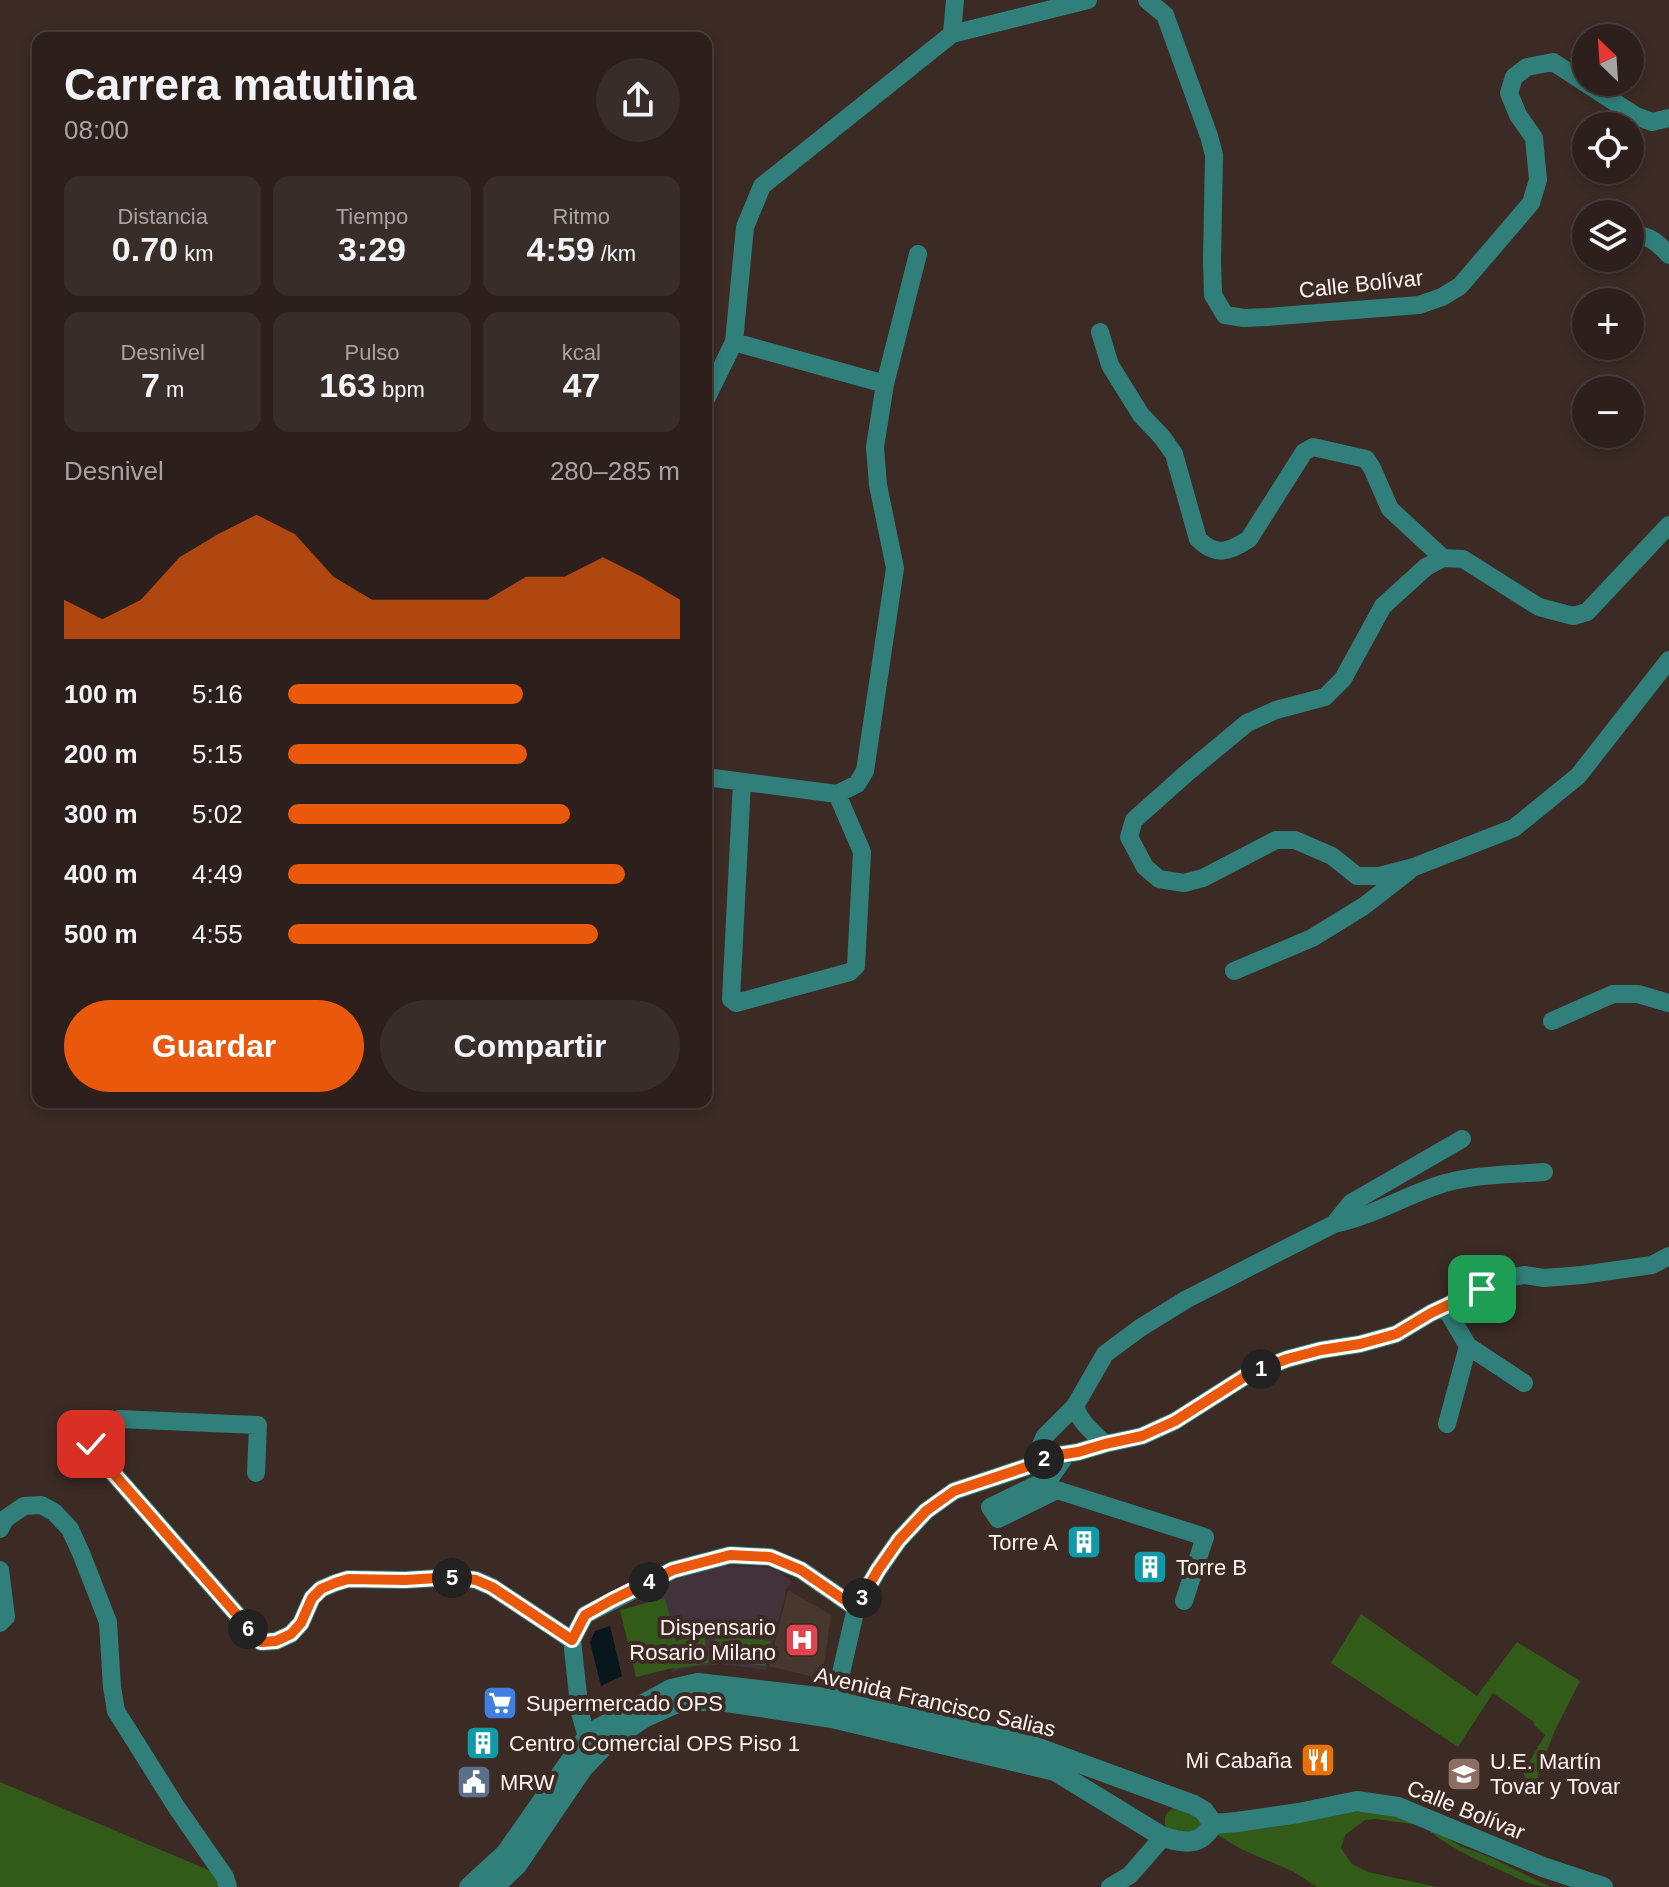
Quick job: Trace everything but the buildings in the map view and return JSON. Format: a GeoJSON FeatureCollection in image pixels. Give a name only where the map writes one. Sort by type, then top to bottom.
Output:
{"type":"FeatureCollection","features":[{"type":"Feature","properties":{"kind":"street"},"geometry":{"type":"LineString","coordinates":[[952,34],[955,0]]}},
{"type":"Feature","properties":{"kind":"street"},"geometry":{"type":"LineString","coordinates":[[712,387],[734,342],[745,227],[762,186],[952,34],[1088,0]]}},
{"type":"Feature","properties":{"kind":"street","name":"Calle Bolívar"},"geometry":{"type":"LineString","coordinates":[[1147,0],[1165,15],[1214,155],[1213,295],[1225,315],[1268,317],[1419,305],[1442,297],[1460,286],[1531,203],[1538,180],[1534,138],[1518,115],[1509,93],[1514,77],[1527,67],[1553,62],[1636,116],[1652,122],[1669,118]]}},
{"type":"Feature","properties":{"kind":"street"},"geometry":{"type":"LineString","coordinates":[[1644,236],[1652,238],[1669,255]]}},
{"type":"Feature","properties":{"kind":"street"},"geometry":{"type":"LineString","coordinates":[[712,778],[837,794],[857,784],[865,771],[895,568],[878,485],[875,447],[885,384],[918,254]]}},
{"type":"Feature","properties":{"kind":"street"},"geometry":{"type":"LineString","coordinates":[[1100,332],[1110,365],[1141,415],[1174,454],[1198,539],[1207,548],[1222,552],[1249,539],[1304,452],[1313,447],[1366,459],[1390,509],[1443,558]]}},
{"type":"Feature","properties":{"kind":"street"},"geometry":{"type":"LineString","coordinates":[[734,342],[885,384]]}},
{"type":"Feature","properties":{"kind":"street"},"geometry":{"type":"LineString","coordinates":[[1669,525],[1587,612],[1573,616],[1539,607],[1463,559],[1443,558],[1426,567],[1383,606],[1343,679],[1325,697],[1276,710],[1247,723],[1134,820],[1129,837],[1145,867],[1159,879],[1184,883],[1203,878],[1276,840],[1295,840],[1332,856],[1357,876],[1379,876],[1414,867],[1514,828],[1578,776],[1669,660]]}},
{"type":"Feature","properties":{"kind":"street"},"geometry":{"type":"LineString","coordinates":[[742,782],[731,999],[736,1003],[850,972],[856,966],[862,852],[837,794]]}},
{"type":"Feature","properties":{"kind":"street"},"geometry":{"type":"LineString","coordinates":[[1234,971],[1312,938],[1364,906],[1414,867]]}},
{"type":"Feature","properties":{"kind":"street"},"geometry":{"type":"LineString","coordinates":[[1552,1021],[1613,994],[1638,994],[1669,1003]]}},
{"type":"Feature","properties":{"kind":"street"},"geometry":{"type":"LineString","coordinates":[[1334,1224],[1351,1203],[1462,1139]]}},
{"type":"Feature","properties":{"kind":"street"},"geometry":{"type":"LineString","coordinates":[[1032,1465],[1045,1436],[1075,1406],[1105,1354],[1187,1299],[1334,1224],[1355,1220],[1435,1186],[1469,1178],[1544,1172]]}},
{"type":"Feature","properties":{"kind":"street"},"geometry":{"type":"LineString","coordinates":[[835,1699],[856,1608],[899,1540],[926,1511],[954,1491],[1052,1456],[1142,1436],[1175,1421],[1249,1374],[1321,1350],[1396,1334],[1508,1278],[1582,1275],[1652,1265],[1669,1256]]}},
{"type":"Feature","properties":{"kind":"street"},"geometry":{"type":"LineString","coordinates":[[1445,1307],[1468,1346],[1524,1383]]}},
{"type":"Feature","properties":{"kind":"street"},"geometry":{"type":"LineString","coordinates":[[1447,1424],[1468,1346]]}},
{"type":"Feature","properties":{"kind":"street"},"geometry":{"type":"LineString","coordinates":[[1075,1406],[1083,1424],[1105,1444]]}},
{"type":"Feature","properties":{"kind":"street"},"geometry":{"type":"LineString","coordinates":[[256,1473],[258,1425],[119,1419],[102,1425],[91,1438],[93,1450],[261,1642],[276,1641],[291,1634],[301,1623],[312,1598],[321,1589],[335,1583],[348,1579],[454,1577],[476,1580],[492,1587],[572,1640]]}},
{"type":"Feature","properties":{"kind":"street"},"geometry":{"type":"LineString","coordinates":[[1066,1455],[1050,1478],[990,1507],[998,1519],[1057,1490],[1205,1537],[1184,1601]]}},
{"type":"Feature","properties":{"kind":"street"},"geometry":{"type":"LineString","coordinates":[[0,1529],[5,1519],[24,1506],[41,1505],[54,1512],[70,1529],[108,1622],[116,1711],[225,1877],[228,1887]]}},
{"type":"Feature","properties":{"kind":"street"},"geometry":{"type":"LineString","coordinates":[[587,1737],[580,1713],[572,1640],[585,1615],[673,1570],[730,1555],[770,1557],[801,1570],[856,1608]]}},
{"type":"Feature","properties":{"kind":"street"},"geometry":{"type":"LineString","coordinates":[[0,1570],[6,1617],[0,1623]]}},
{"type":"Feature","properties":{"kind":"street","name":"Avenida Francisco Salias"},"geometry":{"type":"LineString","coordinates":[[469,1887],[506,1853],[587,1737],[671,1689],[698,1683],[835,1699],[1030,1745],[1183,1802]]}},
{"type":"Feature","properties":{"kind":"street","name":"Avenida Francisco Salias"},"geometry":{"type":"LineString","coordinates":[[494,1887],[517,1865],[583,1768],[608,1742],[644,1718],[675,1704],[713,1700],[832,1718],[1055,1771],[1169,1838]]}},
{"type":"Feature","properties":{"kind":"street","name":"Calle Bolívar"},"geometry":{"type":"LineString","coordinates":[[1213,1824],[1299,1813],[1357,1801],[1398,1807],[1543,1867],[1603,1887]]}},
{"type":"Feature","properties":{"kind":"street"},"geometry":{"type":"LineString","coordinates":[[1183,1802],[1204,1811],[1213,1824],[1207,1835],[1197,1841],[1185,1842],[1169,1838],[1161,1821],[1170,1805],[1183,1802]]}},
{"type":"Feature","properties":{"kind":"street"},"geometry":{"type":"LineString","coordinates":[[1110,1887],[1130,1875],[1169,1838]]}},
{"type":"Feature","properties":{"kind":"shaded area"},"geometry":{"type":"Polygon","coordinates":[[[706,1566],[763,1567],[779,1571],[792,1582],[787,1587],[766,1670],[721,1664],[672,1672],[670,1664],[677,1661],[660,1596],[648,1598],[647,1593],[664,1579],[706,1566]]]}},
{"type":"Feature","properties":{"kind":"shaded area","name":"Dispensario Rosario Milano"},"geometry":{"type":"Polygon","coordinates":[[[788,1590],[831,1615],[822,1679],[769,1666],[788,1590]]]}},
{"type":"Feature","properties":{"kind":"shaded area"},"geometry":{"type":"Polygon","coordinates":[[[610,1626],[622,1676],[601,1686],[590,1642],[595,1631],[610,1626]]]}},
{"type":"Feature","properties":{"kind":"green space"},"geometry":{"type":"Polygon","coordinates":[[[665,1598],[676,1641],[704,1635],[709,1663],[636,1677],[620,1610],[665,1598]]]}},
{"type":"Feature","properties":{"kind":"green space"},"geometry":{"type":"Polygon","coordinates":[[[1361,1614],[1477,1696],[1517,1642],[1580,1681],[1555,1730],[1539,1771],[1535,1796],[1523,1773],[1545,1735],[1534,1722],[1493,1693],[1458,1747],[1331,1663],[1361,1614]]]}},
{"type":"Feature","properties":{"kind":"green space"},"geometry":{"type":"Polygon","coordinates":[[[715,1635],[771,1641],[765,1666],[724,1661],[712,1663],[715,1635]]]}},
{"type":"Feature","properties":{"kind":"green space"},"geometry":{"type":"Polygon","coordinates":[[[0,1782],[237,1882],[232,1887],[0,1887],[0,1782]]]}},
{"type":"Feature","properties":{"kind":"green space"},"geometry":{"type":"Polygon","coordinates":[[[1180,1806],[1204,1818],[1199,1835],[1166,1828],[1167,1814],[1180,1806]]]}},
{"type":"Feature","properties":{"kind":"green space"},"geometry":{"type":"Polygon","coordinates":[[[1344,1808],[1406,1818],[1412,1824],[1365,1820],[1345,1835],[1341,1848],[1352,1864],[1368,1872],[1437,1887],[1317,1887],[1294,1872],[1241,1849],[1214,1833],[1344,1808]]]}},
{"type":"Feature","properties":{"kind":"green space"},"geometry":{"type":"Polygon","coordinates":[[[1422,1825],[1550,1887],[1530,1883],[1478,1860],[1449,1845],[1422,1825]]]}},
{"type":"Feature","properties":{"kind":"place","name":"Torre A"},"geometry":{"type":"Point","coordinates":[1084,1542]}},
{"type":"Feature","properties":{"kind":"place","name":"Torre B"},"geometry":{"type":"Point","coordinates":[1150,1567]}},
{"type":"Feature","properties":{"kind":"place","name":"Dispensario Rosario Milano"},"geometry":{"type":"Point","coordinates":[802,1640]}},
{"type":"Feature","properties":{"kind":"place","name":"Supermercado OPS"},"geometry":{"type":"Point","coordinates":[500,1703]}},
{"type":"Feature","properties":{"kind":"place","name":"Centro Comercial OPS Piso 1"},"geometry":{"type":"Point","coordinates":[483,1743]}},
{"type":"Feature","properties":{"kind":"place","name":"Mi Cabaña"},"geometry":{"type":"Point","coordinates":[1318,1760]}},
{"type":"Feature","properties":{"kind":"place","name":"U.E. Martín Tovar y Tovar"},"geometry":{"type":"Point","coordinates":[1464,1774]}},
{"type":"Feature","properties":{"kind":"place","name":"MRW"},"geometry":{"type":"Point","coordinates":[474,1782]}},
{"type":"Feature","properties":{"kind":"route"},"geometry":{"type":"LineString","coordinates":[[91,1444],[261,1642],[276,1641],[291,1634],[307,1613],[312,1598],[321,1589],[335,1583],[348,1579],[454,1577],[476,1580],[492,1587],[572,1640],[585,1615],[612,1600],[673,1570],[730,1555],[770,1557],[801,1570],[856,1608],[899,1540],[926,1511],[954,1491],[1052,1456],[1142,1436],[1175,1421],[1249,1374],[1287,1359],[1396,1334],[1482,1289]]}}]}
